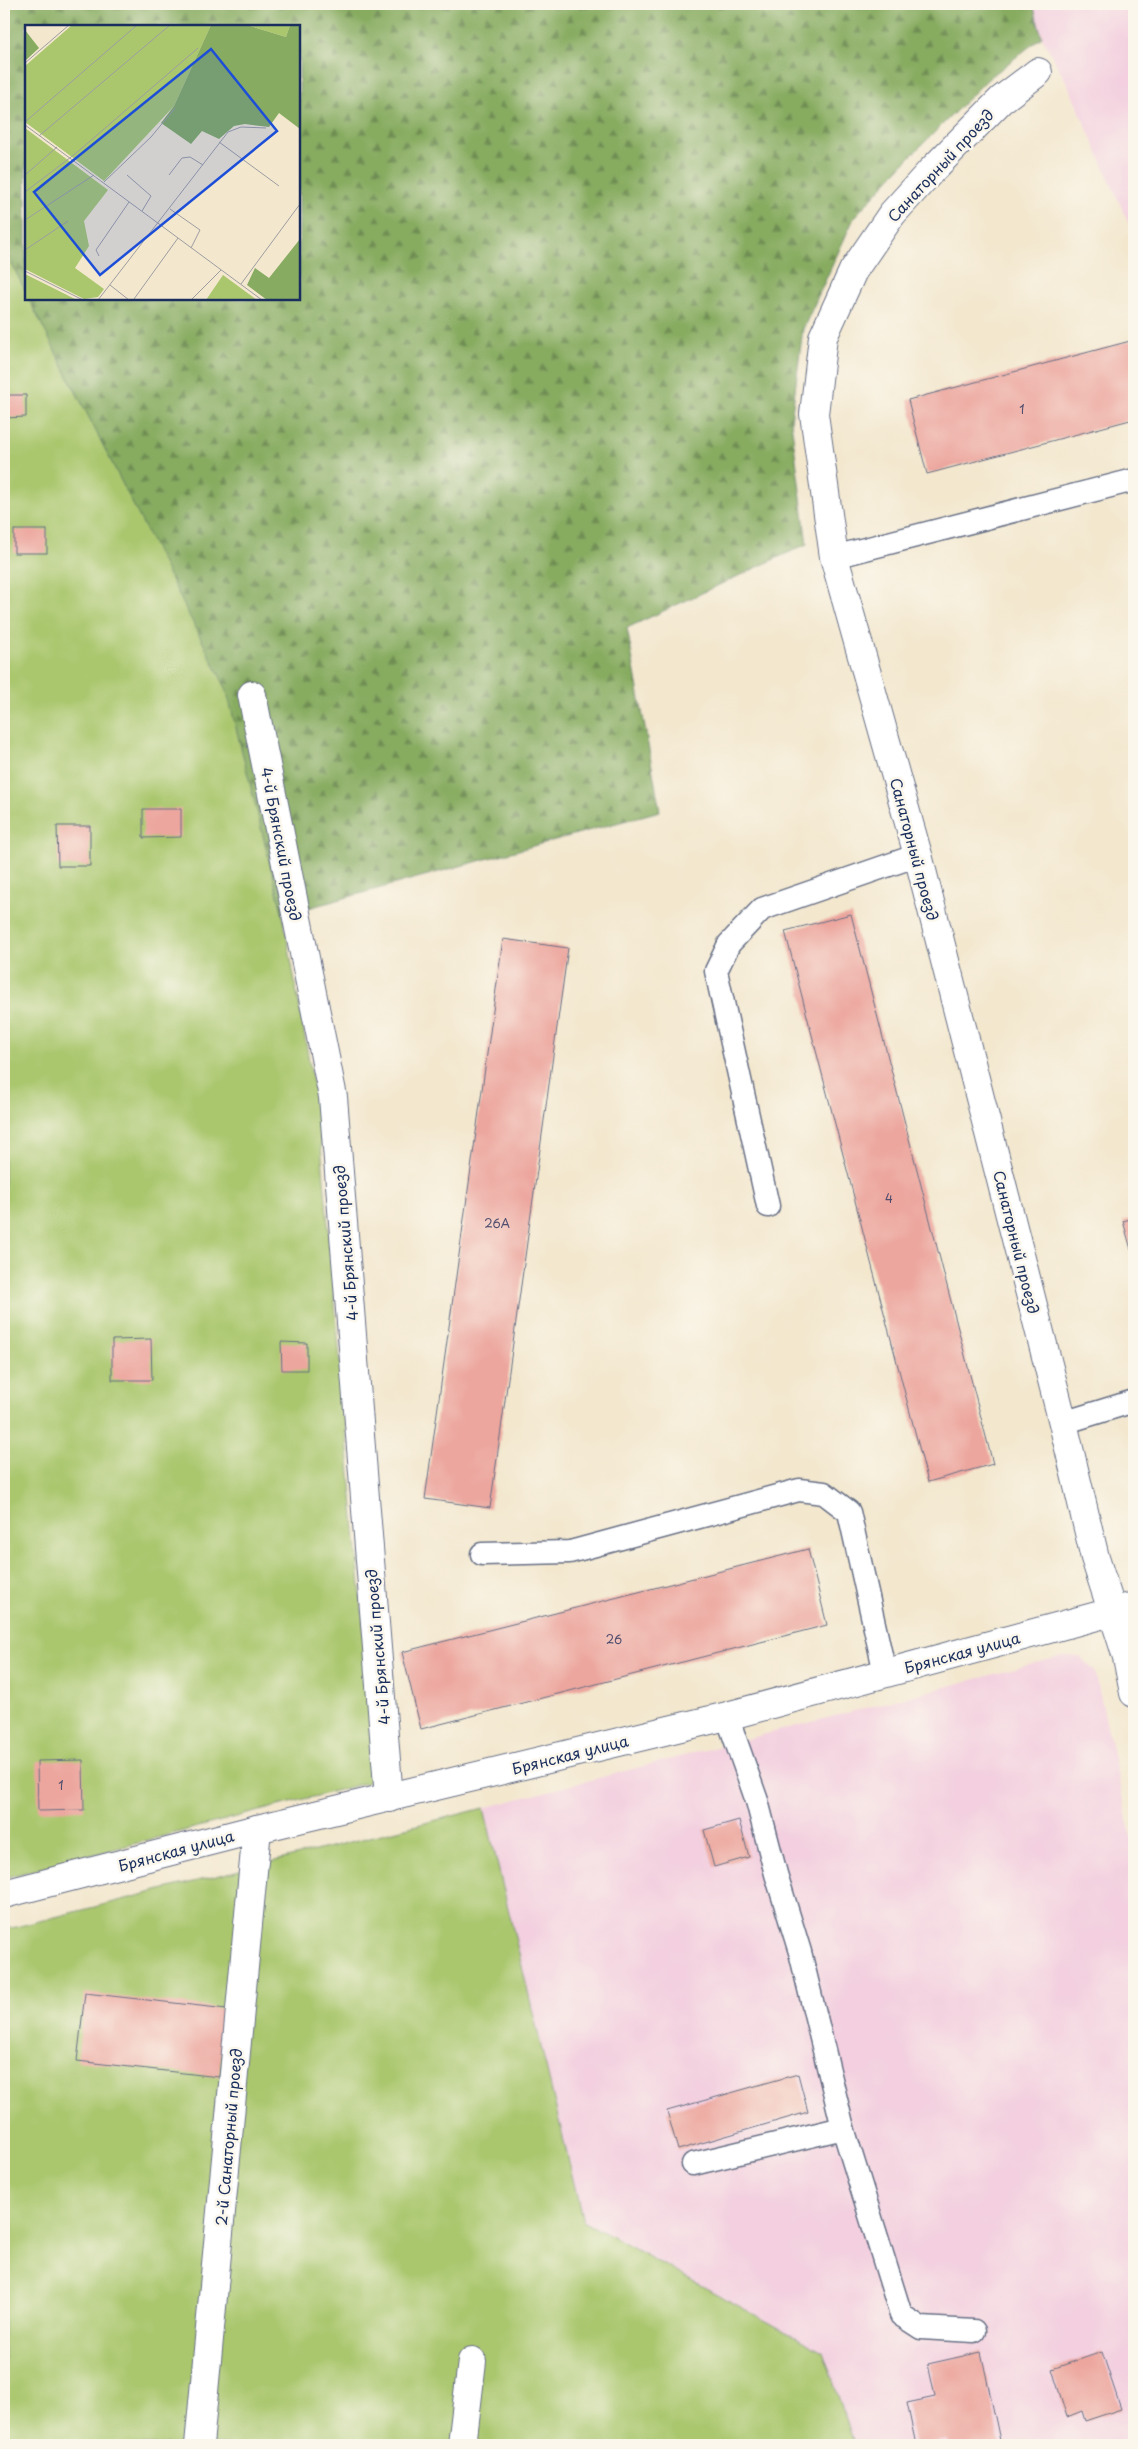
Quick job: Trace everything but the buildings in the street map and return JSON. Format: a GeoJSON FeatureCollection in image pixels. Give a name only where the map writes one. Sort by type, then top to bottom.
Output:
{"type":"FeatureCollection","features":[{"type":"Feature","properties":{"kind":"street","name":"Санаторный проезд"},"geometry":{"type":"LineString","coordinates":[[1038,72],[1001,100],[892,214],[854,271],[823,336],[814,414],[834,557],[918,855],[1063,1424],[1095,1558],[1123,1609],[1127,1657],[1134,1693]]}},
{"type":"Feature","properties":{"kind":"street","name":"4-й Брянский проезд"},"geometry":{"type":"LineString","coordinates":[[252,695],[333,1097],[389,1798]]}},
{"type":"Feature","properties":{"kind":"street","name":"Брянская улица"},"geometry":{"type":"LineString","coordinates":[[4,1894],[257,1829],[728,1716],[1123,1609]]}},
{"type":"Feature","properties":{"kind":"street","name":"2-й Санаторный проезд"},"geometry":{"type":"LineString","coordinates":[[199,2445],[257,1829]]}},
{"type":"Feature","properties":{"kind":"street"},"geometry":{"type":"LineString","coordinates":[[462,2445],[472,2361]]}},
{"type":"Feature","properties":{"kind":"lane"},"geometry":{"type":"LineString","coordinates":[[834,557],[1134,480]]}},
{"type":"Feature","properties":{"kind":"lane"},"geometry":{"type":"LineString","coordinates":[[768,1206],[716,971],[729,944],[762,908],[918,855]]}},
{"type":"Feature","properties":{"kind":"lane"},"geometry":{"type":"LineString","coordinates":[[1063,1424],[1134,1401]]}},
{"type":"Feature","properties":{"kind":"lane"},"geometry":{"type":"LineString","coordinates":[[482,1554],[570,1552],[799,1490],[824,1493],[849,1512],[885,1674]]}},
{"type":"Feature","properties":{"kind":"lane"},"geometry":{"type":"LineString","coordinates":[[728,1716],[757,1801],[776,1874],[800,1952],[843,2128],[901,2315],[921,2328],[974,2331]]}},
{"type":"Feature","properties":{"kind":"lane"},"geometry":{"type":"LineString","coordinates":[[693,2164],[843,2128]]}},
{"type":"Feature","properties":{"kind":"shaded area"},"geometry":{"type":"Polygon","coordinates":[[[1033,4],[1134,4],[1134,236],[1068,85],[1042,37],[1033,4]]]}},
{"type":"Feature","properties":{"kind":"shaded area"},"geometry":{"type":"Polygon","coordinates":[[[1063,1656],[1081,1657],[1095,1671],[1134,1851],[1134,2445],[855,2445],[822,2352],[583,2221],[484,1808],[1063,1656]]]}},
{"type":"Feature","properties":{"kind":"green space"},"geometry":{"type":"Polygon","coordinates":[[[4,4],[1033,4],[1042,37],[988,79],[907,160],[855,216],[803,329],[791,421],[807,544],[627,628],[660,811],[283,915],[226,688],[30,300],[300,300],[300,25],[25,25],[25,290],[4,248],[4,4]]]}},
{"type":"Feature","properties":{"kind":"green space"},"geometry":{"type":"Polygon","coordinates":[[[4,248],[25,290],[25,300],[30,300],[227,688],[283,915],[318,1111],[377,1780],[4,1878],[4,248]]]}},
{"type":"Feature","properties":{"kind":"green space"},"geometry":{"type":"Polygon","coordinates":[[[484,1808],[583,2221],[823,2352],[855,2445],[4,2445],[4,1930],[484,1808]]]}}]}
